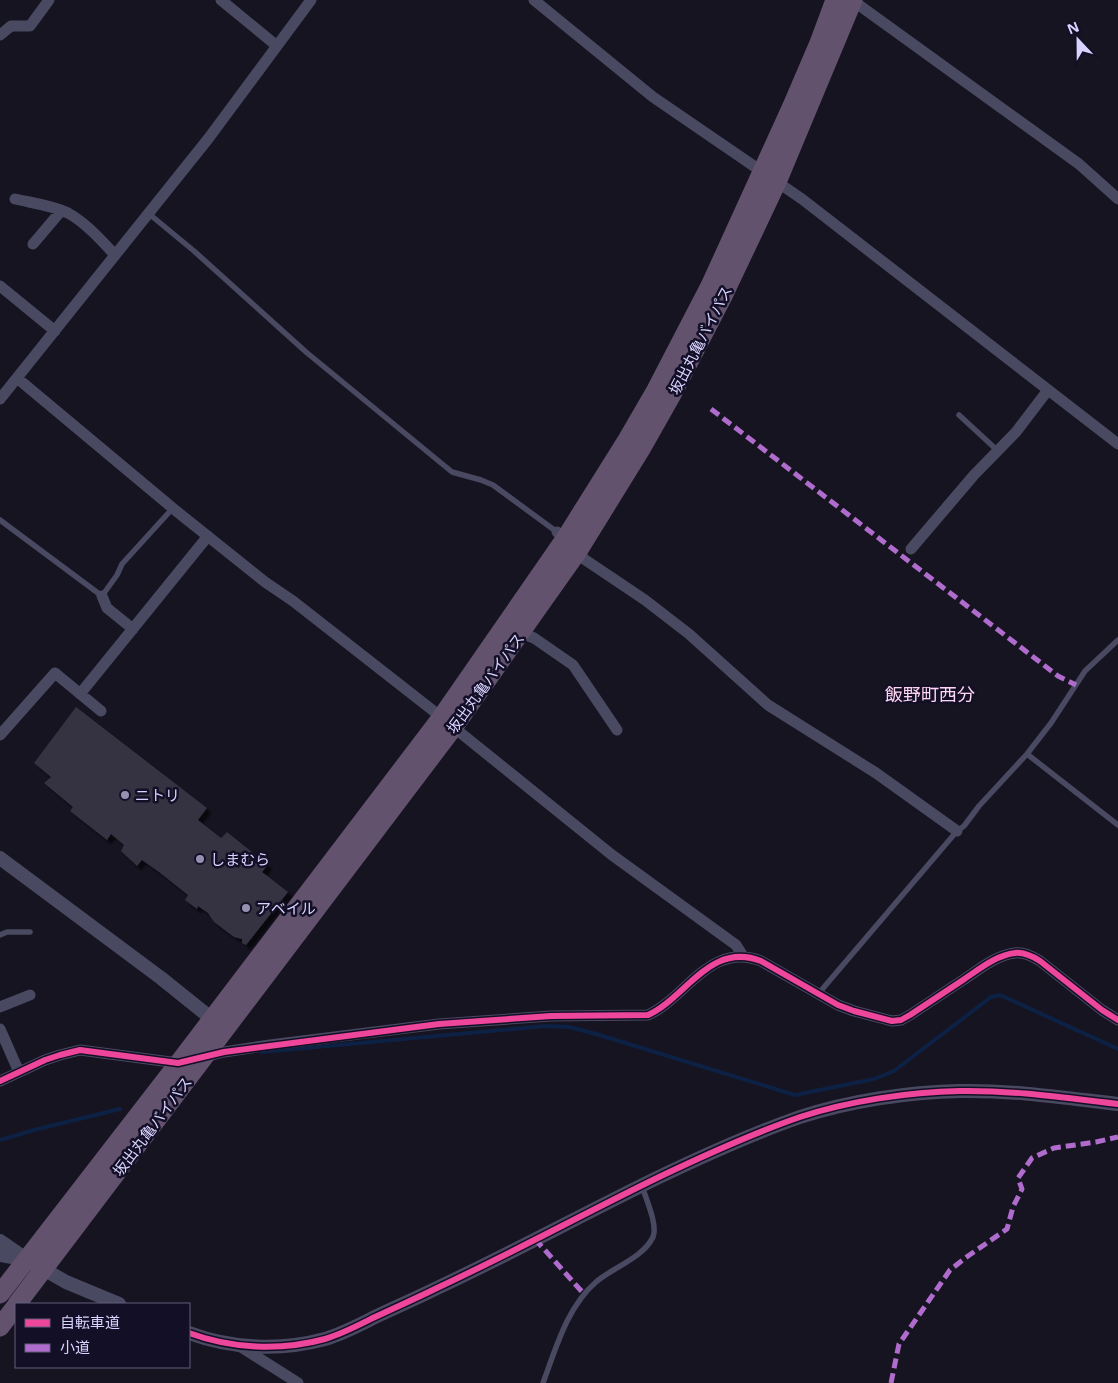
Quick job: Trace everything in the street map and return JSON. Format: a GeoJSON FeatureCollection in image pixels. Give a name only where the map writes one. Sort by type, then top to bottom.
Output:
{"type":"FeatureCollection","features":[{"type":"Feature","properties":{"kind":"highway","name":"坂出丸亀バイパス"},"geometry":{"type":"LineString","coordinates":[[19,1303],[205,1057],[447,723],[567,541],[656,390],[770,177],[819,43],[848,0]]}},
{"type":"Feature","properties":{"kind":"highway","name":"坂出丸亀バイパス"},"geometry":{"type":"LineString","coordinates":[[0,1294],[212,1018],[521,633],[567,541]]}},
{"type":"Feature","properties":{"kind":"highway","name":"坂出丸亀バイパス"},"geometry":{"type":"LineString","coordinates":[[0,1327],[15,1308]]}},
{"type":"Feature","properties":{"kind":"street"},"geometry":{"type":"LineString","coordinates":[[0,35],[11,26],[30,26],[49,0]]}},
{"type":"Feature","properties":{"kind":"street"},"geometry":{"type":"LineString","coordinates":[[221,0],[277,46]]}},
{"type":"Feature","properties":{"kind":"street"},"geometry":{"type":"LineString","coordinates":[[0,399],[208,139],[311,0]]}},
{"type":"Feature","properties":{"kind":"street"},"geometry":{"type":"LineString","coordinates":[[534,0],[653,97],[810,205],[1118,444]]}},
{"type":"Feature","properties":{"kind":"street"},"geometry":{"type":"LineString","coordinates":[[848,0],[1079,164],[1118,199]]}},
{"type":"Feature","properties":{"kind":"street"},"geometry":{"type":"LineString","coordinates":[[15,199],[47,206],[69,214],[92,232],[115,254]]}},
{"type":"Feature","properties":{"kind":"street"},"geometry":{"type":"LineString","coordinates":[[33,244],[61,211]]}},
{"type":"Feature","properties":{"kind":"street"},"geometry":{"type":"LineString","coordinates":[[0,286],[55,330]]}},
{"type":"Feature","properties":{"kind":"street"},"geometry":{"type":"LineString","coordinates":[[17,378],[264,582],[293,602],[612,855],[736,945],[743,956]]}},
{"type":"Feature","properties":{"kind":"street"},"geometry":{"type":"LineString","coordinates":[[911,549],[974,475],[1016,432],[1048,390]]}},
{"type":"Feature","properties":{"kind":"street"},"geometry":{"type":"LineString","coordinates":[[80,694],[208,536]]}},
{"type":"Feature","properties":{"kind":"street"},"geometry":{"type":"LineString","coordinates":[[567,541],[584,559],[645,600],[689,634],[768,705],[876,773],[957,831]]}},
{"type":"Feature","properties":{"kind":"street"},"geometry":{"type":"LineString","coordinates":[[102,596],[107,608],[132,629]]}},
{"type":"Feature","properties":{"kind":"street"},"geometry":{"type":"LineString","coordinates":[[521,633],[534,638],[573,664],[617,730]]}},
{"type":"Feature","properties":{"kind":"street"},"geometry":{"type":"LineString","coordinates":[[0,735],[55,673],[101,711]]}},
{"type":"Feature","properties":{"kind":"street"},"geometry":{"type":"LineString","coordinates":[[0,858],[212,1018]]}},
{"type":"Feature","properties":{"kind":"street"},"geometry":{"type":"LineString","coordinates":[[0,1081],[45,1060],[80,1050],[178,1063],[224,1052],[270,1045],[439,1024],[551,1016],[648,1015],[656,1012],[698,975],[714,964],[743,956],[760,961],[820,993],[838,1005],[892,1021],[901,1020],[910,1015],[985,965],[1000,957],[1016,952],[1030,955],[1040,961],[1102,1010],[1118,1020]]}},
{"type":"Feature","properties":{"kind":"street"},"geometry":{"type":"LineString","coordinates":[[0,1007],[30,995]]}},
{"type":"Feature","properties":{"kind":"street"},"geometry":{"type":"LineString","coordinates":[[0,1029],[19,1072]]}},
{"type":"Feature","properties":{"kind":"street"},"geometry":{"type":"LineString","coordinates":[[190,1333],[251,1347],[300,1344],[327,1339],[452,1281],[713,1152],[801,1117],[837,1107],[900,1095],[946,1091],[979,1091],[1118,1104]]}},
{"type":"Feature","properties":{"kind":"street"},"geometry":{"type":"LineString","coordinates":[[0,1240],[26,1259],[66,1282],[117,1303]]}},
{"type":"Feature","properties":{"kind":"street"},"geometry":{"type":"LineString","coordinates":[[0,1255],[26,1259]]}},
{"type":"Feature","properties":{"kind":"street"},"geometry":{"type":"LineString","coordinates":[[236,1344],[298,1383]]}},
{"type":"Feature","properties":{"kind":"lane"},"geometry":{"type":"LineString","coordinates":[[148,213],[194,251],[306,352],[452,472],[493,485],[567,541]]}},
{"type":"Feature","properties":{"kind":"lane"},"geometry":{"type":"LineString","coordinates":[[959,415],[998,450]]}},
{"type":"Feature","properties":{"kind":"lane"},"geometry":{"type":"LineString","coordinates":[[0,520],[102,596],[122,564],[173,508]]}},
{"type":"Feature","properties":{"kind":"lane"},"geometry":{"type":"LineString","coordinates":[[820,993],[957,831],[964,826],[979,806],[1026,754],[1051,723],[1085,671],[1118,640]]}},
{"type":"Feature","properties":{"kind":"lane"},"geometry":{"type":"LineString","coordinates":[[1026,754],[1118,825]]}},
{"type":"Feature","properties":{"kind":"lane"},"geometry":{"type":"LineString","coordinates":[[0,927],[2,935],[7,932],[30,932]]}},
{"type":"Feature","properties":{"kind":"lane"},"geometry":{"type":"LineString","coordinates":[[543,1383],[566,1325],[582,1297],[596,1282],[648,1245],[654,1235],[654,1221],[642,1186]]}},
{"type":"Feature","properties":{"kind":"building","name":"ニトリ"},"geometry":{"type":"Polygon","coordinates":[[[76,707],[207,808],[198,820],[221,838],[227,832],[268,865],[262,872],[288,892],[246,945],[242,943],[242,939],[234,937],[214,922],[208,913],[198,906],[197,909],[185,900],[188,895],[159,872],[142,860],[137,866],[121,851],[124,845],[111,834],[107,840],[70,811],[73,807],[44,783],[51,777],[34,763],[76,707]]]}},
{"type":"Feature","properties":{"kind":"waterway"},"geometry":{"type":"LineString","coordinates":[[262,1052],[546,1026],[569,1027],[795,1095],[874,1079],[894,1071],[991,997],[1000,995],[1118,1049]]}},
{"type":"Feature","properties":{"kind":"waterway"},"geometry":{"type":"LineString","coordinates":[[0,1140],[120,1109]]}},
{"type":"Feature","properties":{"kind":"marked path"},"geometry":{"type":"LineString","coordinates":[[711,409],[1058,676],[1076,685]]}},
{"type":"Feature","properties":{"kind":"marked path"},"geometry":{"type":"LineString","coordinates":[[891,1383],[899,1344],[950,1270],[1007,1229],[1013,1207],[1022,1189],[1018,1178],[1032,1158],[1054,1148],[1118,1137]]}},
{"type":"Feature","properties":{"kind":"marked path"},"geometry":{"type":"LineString","coordinates":[[535,1239],[584,1294]]}},
{"type":"Feature","properties":{"kind":"cycle path"},"geometry":{"type":"LineString","coordinates":[[0,1081],[45,1060],[80,1050],[178,1063],[224,1052],[439,1024],[551,1016],[648,1015],[662,1007],[713,965],[727,959],[743,957],[761,961],[838,1005],[892,1021],[901,1020],[910,1015],[994,960],[1008,954],[1022,953],[1040,961],[1102,1010],[1118,1020]]}},
{"type":"Feature","properties":{"kind":"cycle path"},"geometry":{"type":"LineString","coordinates":[[190,1333],[239,1345],[274,1347],[308,1343],[331,1337],[465,1275],[659,1177],[711,1153],[800,1117],[838,1106],[899,1095],[960,1091],[1020,1093],[1118,1104]]}},
{"type":"Feature","properties":{"kind":"place","name":"ニトリ"},"geometry":{"type":"Point","coordinates":[125,795]}},
{"type":"Feature","properties":{"kind":"place","name":"しまむら"},"geometry":{"type":"Point","coordinates":[200,859]}},
{"type":"Feature","properties":{"kind":"place","name":"アベイル"},"geometry":{"type":"Point","coordinates":[246,908]}},
{"type":"Feature","properties":{"kind":"district","name":"飯野町西分"},"geometry":{"type":"Point","coordinates":[930,694]}}]}
